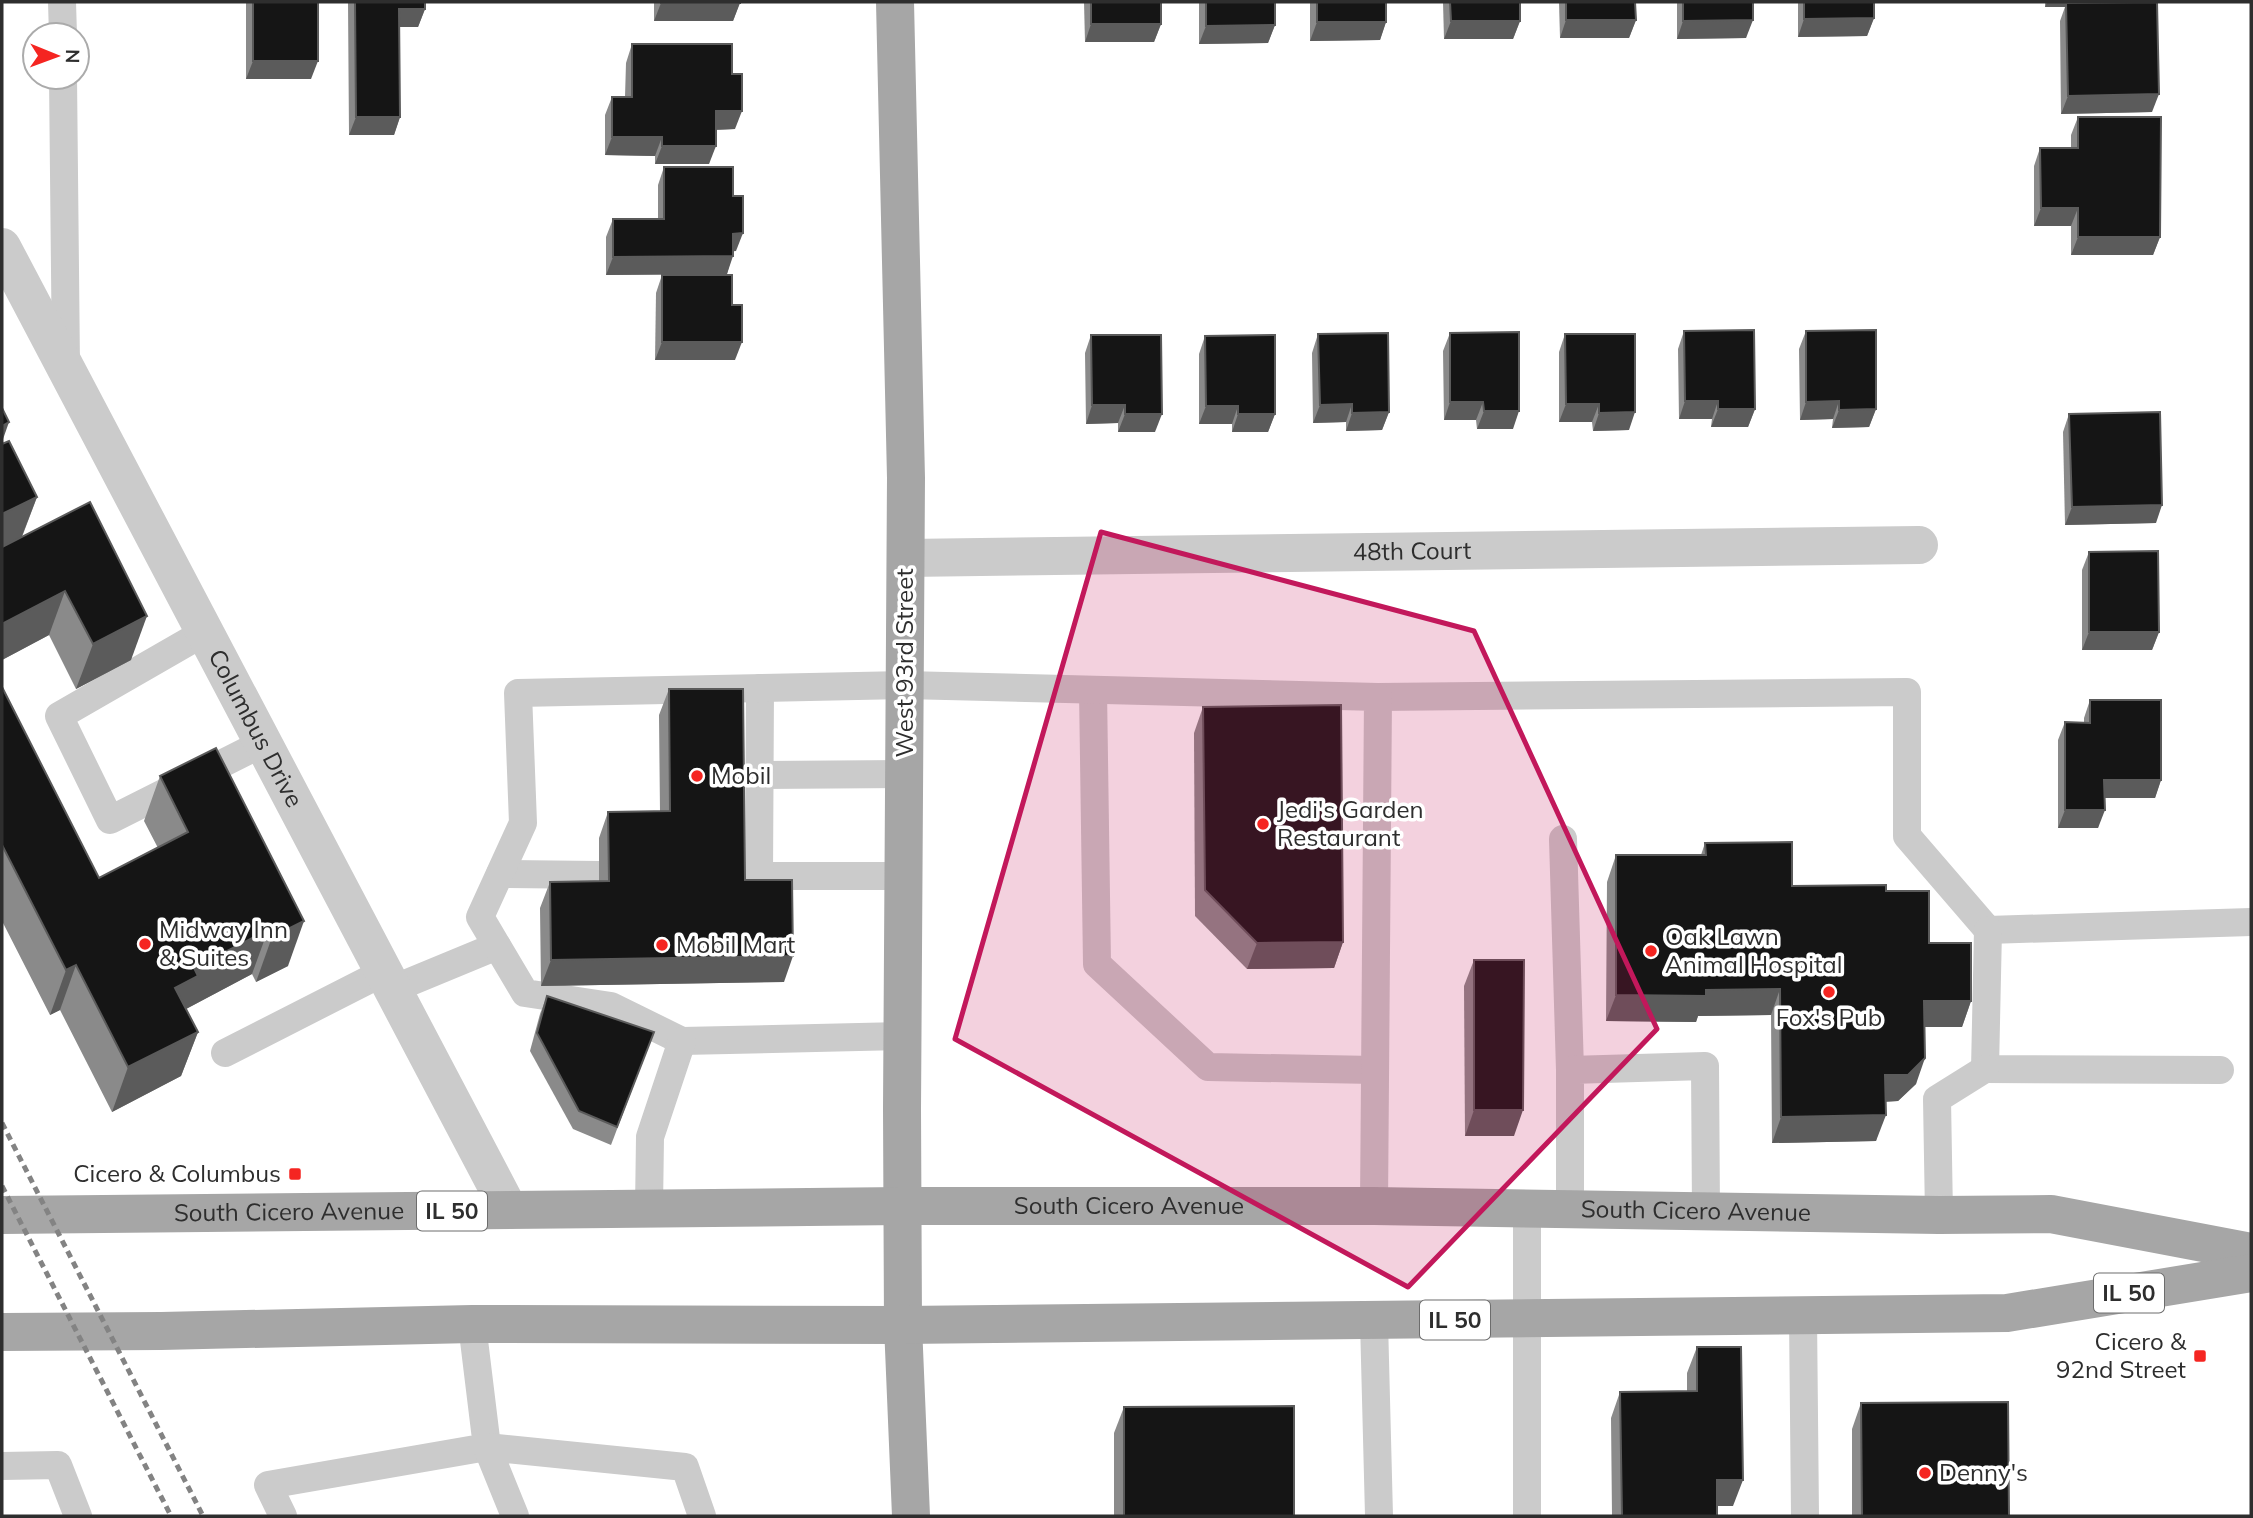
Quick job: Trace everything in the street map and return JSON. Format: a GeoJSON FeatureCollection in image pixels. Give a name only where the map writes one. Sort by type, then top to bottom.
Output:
{"type":"FeatureCollection","features":[{"type":"Feature","properties":{"kind":"main road","name":"West 93rd Street"},"geometry":{"type":"LineString","coordinates":[[895,2],[906,558],[902,1036],[903,1325],[911,1516]]}},
{"type":"Feature","properties":{"kind":"main road","name":"South Cicero Avenue"},"geometry":{"type":"LineString","coordinates":[[2,1215],[902,1206],[1374,1206],[1939,1215],[2051,1214],[2251,1252]]}},
{"type":"Feature","properties":{"kind":"main road","name":"IL 50"},"geometry":{"type":"LineString","coordinates":[[2,1332],[472,1324],[903,1325],[1060,1321],[1526,1320],[2007,1313],[2251,1273]]}},
{"type":"Feature","properties":{"kind":"street","name":"Columbus Drive"},"geometry":{"type":"LineString","coordinates":[[2,247],[509,1210]]}},
{"type":"Feature","properties":{"kind":"street","name":"48th Court"},"geometry":{"type":"LineString","coordinates":[[906,558],[1919,545]]}},
{"type":"Feature","properties":{"kind":"lane"},"geometry":{"type":"LineString","coordinates":[[62,2],[63,21]]}},
{"type":"Feature","properties":{"kind":"lane"},"geometry":{"type":"LineString","coordinates":[[63,91],[66,369]]}},
{"type":"Feature","properties":{"kind":"lane"},"geometry":{"type":"LineString","coordinates":[[205,632],[60,716],[110,820],[263,743]]}},
{"type":"Feature","properties":{"kind":"lane"},"geometry":{"type":"LineString","coordinates":[[902,1036],[682,1041],[611,1006],[525,993],[480,918],[523,823],[518,693],[905,685],[1378,697],[1907,692],[1907,836],[1988,930],[1985,1069]]}},
{"type":"Feature","properties":{"kind":"lane"},"geometry":{"type":"LineString","coordinates":[[760,688],[760,775],[747,876],[903,876]]}},
{"type":"Feature","properties":{"kind":"lane"},"geometry":{"type":"LineString","coordinates":[[1093,690],[1097,964],[1208,1066],[1374,1070]]}},
{"type":"Feature","properties":{"kind":"lane"},"geometry":{"type":"LineString","coordinates":[[1374,1206],[1378,697]]}},
{"type":"Feature","properties":{"kind":"lane"},"geometry":{"type":"LineString","coordinates":[[760,775],[905,774]]}},
{"type":"Feature","properties":{"kind":"lane"},"geometry":{"type":"LineString","coordinates":[[1563,839],[1570,1070],[1570,1210]]}},
{"type":"Feature","properties":{"kind":"lane"},"geometry":{"type":"LineString","coordinates":[[500,874],[600,875]]}},
{"type":"Feature","properties":{"kind":"lane"},"geometry":{"type":"LineString","coordinates":[[1988,930],[2251,922]]}},
{"type":"Feature","properties":{"kind":"lane"},"geometry":{"type":"LineString","coordinates":[[225,1054],[388,980],[497,946]]}},
{"type":"Feature","properties":{"kind":"lane"},"geometry":{"type":"LineString","coordinates":[[649,1208],[650,1137],[682,1041]]}},
{"type":"Feature","properties":{"kind":"lane"},"geometry":{"type":"LineString","coordinates":[[1570,1070],[1705,1066],[1706,1212]]}},
{"type":"Feature","properties":{"kind":"lane"},"geometry":{"type":"LineString","coordinates":[[1939,1215],[1937,1099],[1985,1069],[2220,1070]]}},
{"type":"Feature","properties":{"kind":"lane"},"geometry":{"type":"LineString","coordinates":[[1527,1209],[1527,1516]]}},
{"type":"Feature","properties":{"kind":"lane"},"geometry":{"type":"LineString","coordinates":[[1803,1316],[1805,1516]]}},
{"type":"Feature","properties":{"kind":"lane"},"geometry":{"type":"LineString","coordinates":[[1374,1321],[1379,1516]]}},
{"type":"Feature","properties":{"kind":"lane"},"geometry":{"type":"LineString","coordinates":[[472,1324],[487,1447],[515,1516]]}},
{"type":"Feature","properties":{"kind":"lane"},"geometry":{"type":"LineString","coordinates":[[284,1516],[268,1485],[487,1447],[685,1466],[702,1516]]}},
{"type":"Feature","properties":{"kind":"lane"},"geometry":{"type":"LineString","coordinates":[[2,1466],[58,1465],[78,1516]]}},
{"type":"Feature","properties":{"kind":"highlighted area"},"geometry":{"type":"Polygon","coordinates":[[[1101,532],[1474,631],[1657,1029],[1408,1287],[955,1039],[1101,532]]]}},
{"type":"Feature","properties":{"kind":"building"},"geometry":{"type":"Polygon","coordinates":[[[253,2],[318,2],[318,61],[253,61],[253,2]]]}},
{"type":"Feature","properties":{"kind":"building"},"geometry":{"type":"Polygon","coordinates":[[[355,2],[425,2],[425,9],[399,9],[400,117],[356,117],[355,2]]]}},
{"type":"Feature","properties":{"kind":"building"},"geometry":{"type":"Polygon","coordinates":[[[740,2],[740,3],[661,3],[740,2]]]}},
{"type":"Feature","properties":{"kind":"building"},"geometry":{"type":"Polygon","coordinates":[[[1091,2],[1161,2],[1161,24],[1091,24],[1091,2]]]}},
{"type":"Feature","properties":{"kind":"building"},"geometry":{"type":"Polygon","coordinates":[[[1206,2],[1275,2],[1275,25],[1206,26],[1206,2]]]}},
{"type":"Feature","properties":{"kind":"building"},"geometry":{"type":"Polygon","coordinates":[[[1317,2],[1386,2],[1386,22],[1317,22],[1317,2]]]}},
{"type":"Feature","properties":{"kind":"building"},"geometry":{"type":"Polygon","coordinates":[[[1450,2],[1520,2],[1520,21],[1451,21],[1450,2]]]}},
{"type":"Feature","properties":{"kind":"building"},"geometry":{"type":"Polygon","coordinates":[[[1566,2],[1635,2],[1636,20],[1566,20],[1566,2]]]}},
{"type":"Feature","properties":{"kind":"building"},"geometry":{"type":"Polygon","coordinates":[[[1683,2],[1753,2],[1753,20],[1683,21],[1683,2]]]}},
{"type":"Feature","properties":{"kind":"building"},"geometry":{"type":"Polygon","coordinates":[[[1804,2],[1874,2],[1874,18],[1804,19],[1804,2]]]}},
{"type":"Feature","properties":{"kind":"building"},"geometry":{"type":"Polygon","coordinates":[[[2157,2],[2159,94],[2068,96],[2066,3],[2157,2]]]}},
{"type":"Feature","properties":{"kind":"building"},"geometry":{"type":"Polygon","coordinates":[[[632,44],[732,44],[732,74],[742,74],[742,111],[716,111],[716,146],[662,146],[662,137],[612,137],[612,97],[632,97],[632,44]]]}},
{"type":"Feature","properties":{"kind":"building"},"geometry":{"type":"Polygon","coordinates":[[[2078,117],[2161,117],[2160,237],[2078,237],[2078,208],[2041,208],[2040,148],[2078,148],[2078,117]]]}},
{"type":"Feature","properties":{"kind":"building"},"geometry":{"type":"Polygon","coordinates":[[[664,167],[733,167],[733,196],[743,196],[743,233],[733,234],[733,256],[613,257],[613,219],[664,219],[664,167]]]}},
{"type":"Feature","properties":{"kind":"building"},"geometry":{"type":"Polygon","coordinates":[[[662,275],[732,275],[732,305],[742,305],[742,342],[662,342],[662,275]]]}},
{"type":"Feature","properties":{"kind":"building"},"geometry":{"type":"Polygon","coordinates":[[[1754,330],[1755,409],[1718,409],[1718,401],[1685,401],[1684,331],[1754,330]]]}},
{"type":"Feature","properties":{"kind":"building"},"geometry":{"type":"Polygon","coordinates":[[[1876,330],[1876,409],[1839,410],[1839,401],[1806,402],[1806,331],[1876,330]]]}},
{"type":"Feature","properties":{"kind":"building"},"geometry":{"type":"Polygon","coordinates":[[[1519,332],[1519,411],[1484,411],[1483,402],[1450,402],[1450,333],[1519,332]]]}},
{"type":"Feature","properties":{"kind":"building"},"geometry":{"type":"Polygon","coordinates":[[[1388,333],[1389,412],[1352,413],[1352,404],[1320,405],[1318,334],[1388,333]]]}},
{"type":"Feature","properties":{"kind":"building"},"geometry":{"type":"Polygon","coordinates":[[[1565,334],[1635,334],[1635,412],[1599,413],[1599,404],[1566,404],[1565,334]]]}},
{"type":"Feature","properties":{"kind":"building"},"geometry":{"type":"Polygon","coordinates":[[[1091,335],[1161,335],[1162,414],[1125,414],[1125,405],[1092,405],[1091,335]]]}},
{"type":"Feature","properties":{"kind":"building"},"geometry":{"type":"Polygon","coordinates":[[[1275,335],[1275,414],[1238,414],[1238,406],[1206,406],[1205,336],[1275,335]]]}},
{"type":"Feature","properties":{"kind":"building"},"geometry":{"type":"Polygon","coordinates":[[[2,408],[9,422],[2,426],[2,408]]]}},
{"type":"Feature","properties":{"kind":"building"},"geometry":{"type":"Polygon","coordinates":[[[2160,412],[2162,505],[2072,507],[2069,414],[2160,412]]]}},
{"type":"Feature","properties":{"kind":"building"},"geometry":{"type":"Polygon","coordinates":[[[9,441],[37,497],[2,514],[2,444],[9,441]]]}},
{"type":"Feature","properties":{"kind":"building"},"geometry":{"type":"Polygon","coordinates":[[[90,502],[147,616],[93,644],[65,591],[2,624],[2,547],[90,502]]]}},
{"type":"Feature","properties":{"kind":"building"},"geometry":{"type":"Polygon","coordinates":[[[2158,551],[2159,632],[2089,632],[2089,552],[2158,551]]]}},
{"type":"Feature","properties":{"kind":"building","name":"Midway Inn & Suites"},"geometry":{"type":"Polygon","coordinates":[[[2,687],[99,878],[188,832],[160,776],[216,748],[304,921],[272,937],[268,930],[194,968],[198,976],[175,988],[198,1032],[128,1067],[76,965],[66,970],[2,845],[2,687]]]}},
{"type":"Feature","properties":{"kind":"building"},"geometry":{"type":"Polygon","coordinates":[[[669,689],[743,689],[745,880],[792,880],[793,956],[551,960],[550,882],[609,881],[608,812],[670,811],[669,689]]]}},
{"type":"Feature","properties":{"kind":"building"},"geometry":{"type":"Polygon","coordinates":[[[2090,700],[2161,700],[2161,780],[2104,780],[2105,810],[2065,810],[2065,722],[2090,723],[2090,700]]]}},
{"type":"Feature","properties":{"kind":"building","name":"Jedi's Garden Restaurant"},"geometry":{"type":"Polygon","coordinates":[[[1341,705],[1343,942],[1257,943],[1205,890],[1203,707],[1341,705]]]}},
{"type":"Feature","properties":{"kind":"building","name":"Fox's Pub"},"geometry":{"type":"Polygon","coordinates":[[[1792,842],[1792,886],[1886,885],[1886,891],[1929,891],[1929,943],[1971,943],[1971,1001],[1924,1001],[1925,1058],[1908,1075],[1885,1075],[1886,1115],[1781,1117],[1780,989],[1706,990],[1706,996],[1616,995],[1616,855],[1706,855],[1705,843],[1792,842]]]}},
{"type":"Feature","properties":{"kind":"building"},"geometry":{"type":"Polygon","coordinates":[[[1474,960],[1524,960],[1523,1110],[1474,1110],[1474,960]]]}},
{"type":"Feature","properties":{"kind":"building"},"geometry":{"type":"Polygon","coordinates":[[[547,996],[654,1032],[617,1127],[579,1111],[537,1033],[547,996]]]}},
{"type":"Feature","properties":{"kind":"building"},"geometry":{"type":"Polygon","coordinates":[[[1697,1347],[1741,1347],[1743,1480],[1717,1480],[1717,1516],[1622,1516],[1620,1392],[1697,1391],[1697,1347]]]}},
{"type":"Feature","properties":{"kind":"building","name":"Denny's"},"geometry":{"type":"Polygon","coordinates":[[[2008,1402],[2009,1516],[1862,1516],[1861,1403],[2008,1402]]]}},
{"type":"Feature","properties":{"kind":"building"},"geometry":{"type":"Polygon","coordinates":[[[1294,1406],[1294,1516],[1124,1516],[1124,1407],[1294,1406]]]}},
{"type":"Feature","properties":{"kind":"railway"},"geometry":{"type":"LineString","coordinates":[[2,1123],[203,1516]]}},
{"type":"Feature","properties":{"kind":"railway"},"geometry":{"type":"LineString","coordinates":[[2,1186],[171,1516]]}},
{"type":"Feature","properties":{"kind":"place","name":"Mobil"},"geometry":{"type":"Point","coordinates":[697,776]}},
{"type":"Feature","properties":{"kind":"place","name":"Jedi's Garden Restaurant"},"geometry":{"type":"Point","coordinates":[1263,824]}},
{"type":"Feature","properties":{"kind":"place","name":"Midway Inn & Suites"},"geometry":{"type":"Point","coordinates":[145,944]}},
{"type":"Feature","properties":{"kind":"place","name":"Mobil Mart"},"geometry":{"type":"Point","coordinates":[662,945]}},
{"type":"Feature","properties":{"kind":"place","name":"Oak Lawn Animal Hospital"},"geometry":{"type":"Point","coordinates":[1651,951]}},
{"type":"Feature","properties":{"kind":"place","name":"Fox's Pub"},"geometry":{"type":"Point","coordinates":[1829,992]}},
{"type":"Feature","properties":{"kind":"place","name":"Cicero & Columbus"},"geometry":{"type":"Point","coordinates":[295,1174]}},
{"type":"Feature","properties":{"kind":"place","name":"Cicero & 92nd Street"},"geometry":{"type":"Point","coordinates":[2200,1356]}},
{"type":"Feature","properties":{"kind":"place","name":"Denny's"},"geometry":{"type":"Point","coordinates":[1925,1473]}}]}
